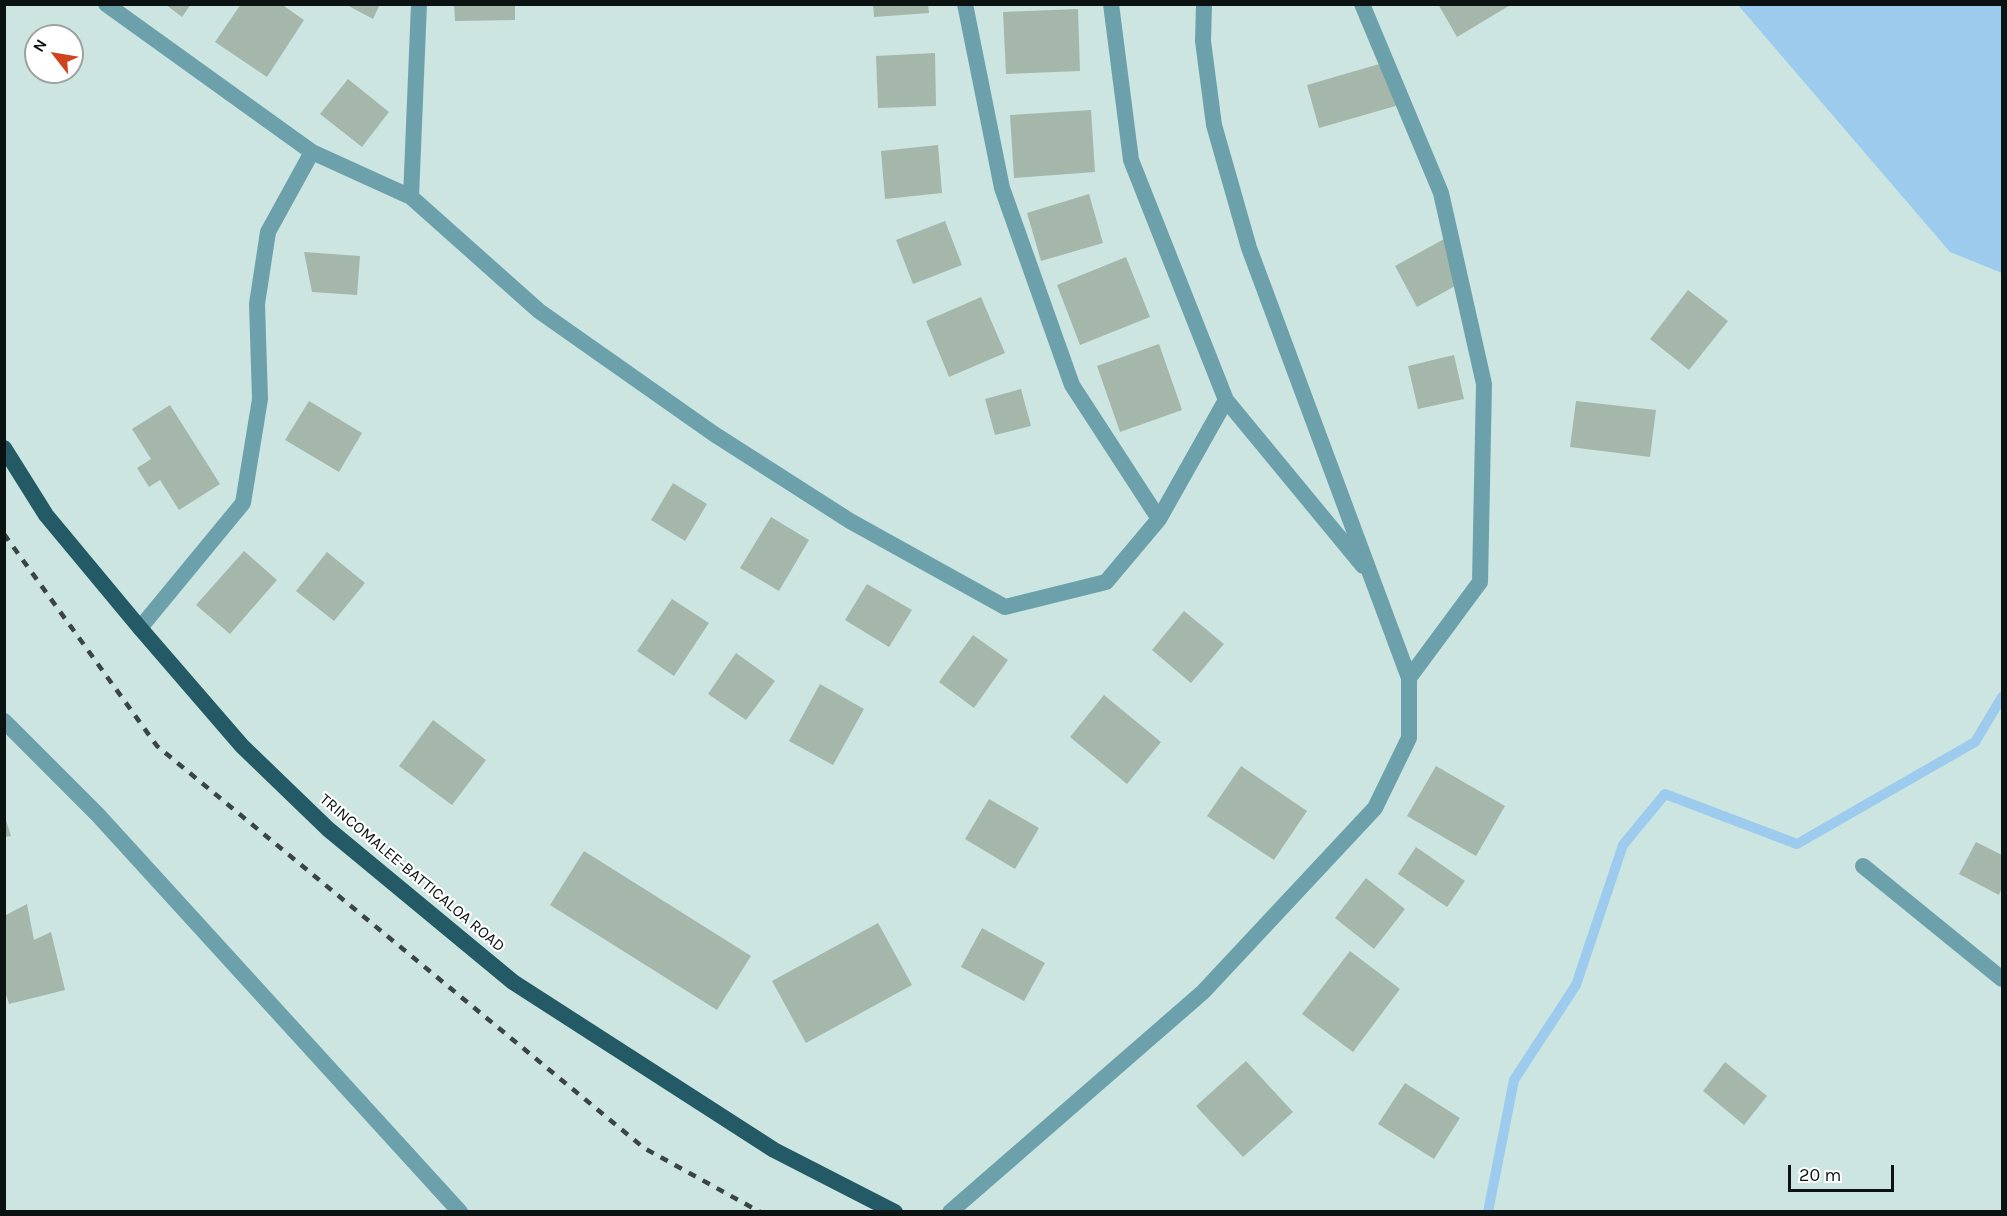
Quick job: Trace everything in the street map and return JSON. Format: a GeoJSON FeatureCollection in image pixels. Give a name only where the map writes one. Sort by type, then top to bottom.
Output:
{"type":"FeatureCollection","features":[{"type":"Feature","properties":{"kind":"highway","name":"TRINCOMALEE-BATTICALOA ROAD"},"geometry":{"type":"LineString","coordinates":[[4,448],[46,515],[140,628],[242,746],[328,829],[513,982],[774,1150],[895,1212]]}},
{"type":"Feature","properties":{"kind":"street"},"geometry":{"type":"LineString","coordinates":[[106,4],[312,152],[411,197],[539,311],[714,434],[850,521],[1005,607],[1106,582],[1159,519],[1226,400]]}},
{"type":"Feature","properties":{"kind":"street"},"geometry":{"type":"LineString","coordinates":[[411,197],[420,4]]}},
{"type":"Feature","properties":{"kind":"street"},"geometry":{"type":"LineString","coordinates":[[965,4],[1002,188],[1072,385],[1159,519]]}},
{"type":"Feature","properties":{"kind":"street"},"geometry":{"type":"LineString","coordinates":[[1111,4],[1131,160],[1226,400],[1371,576]]}},
{"type":"Feature","properties":{"kind":"street"},"geometry":{"type":"LineString","coordinates":[[950,1212],[1203,992],[1375,808],[1409,738],[1409,678],[1249,248],[1214,125],[1203,41],[1204,4]]}},
{"type":"Feature","properties":{"kind":"street"},"geometry":{"type":"LineString","coordinates":[[1362,4],[1440,193],[1484,384],[1480,582],[1409,678]]}},
{"type":"Feature","properties":{"kind":"street"},"geometry":{"type":"LineString","coordinates":[[140,628],[243,503],[260,399],[257,304],[268,232],[312,152]]}},
{"type":"Feature","properties":{"kind":"street"},"geometry":{"type":"LineString","coordinates":[[4,721],[98,814],[460,1212]]}},
{"type":"Feature","properties":{"kind":"street"},"geometry":{"type":"LineString","coordinates":[[1863,866],[2002,979]]}},
{"type":"Feature","properties":{"kind":"water"},"geometry":{"type":"Polygon","coordinates":[[[1738,5],[2002,5],[2002,273],[1950,252],[1738,5]]]}},
{"type":"Feature","properties":{"kind":"building"},"geometry":{"type":"Polygon","coordinates":[[[165,4],[191,4],[182,17],[165,4]]]}},
{"type":"Feature","properties":{"kind":"building"},"geometry":{"type":"Polygon","coordinates":[[[241,4],[281,4],[304,20],[267,77],[215,42],[241,4]]]}},
{"type":"Feature","properties":{"kind":"building"},"geometry":{"type":"Polygon","coordinates":[[[345,4],[380,4],[373,19],[345,4]]]}},
{"type":"Feature","properties":{"kind":"building"},"geometry":{"type":"Polygon","coordinates":[[[454,4],[515,4],[515,20],[455,21],[454,4]]]}},
{"type":"Feature","properties":{"kind":"building"},"geometry":{"type":"Polygon","coordinates":[[[873,4],[928,4],[929,13],[874,17],[873,4]]]}},
{"type":"Feature","properties":{"kind":"building"},"geometry":{"type":"Polygon","coordinates":[[[1438,4],[1512,4],[1457,37],[1438,4]]]}},
{"type":"Feature","properties":{"kind":"building"},"geometry":{"type":"Polygon","coordinates":[[[1078,9],[1080,71],[1006,74],[1003,12],[1078,9]]]}},
{"type":"Feature","properties":{"kind":"building"},"geometry":{"type":"Polygon","coordinates":[[[935,53],[936,106],[878,108],[876,56],[935,53]]]}},
{"type":"Feature","properties":{"kind":"building"},"geometry":{"type":"Polygon","coordinates":[[[1393,60],[1406,103],[1319,128],[1307,85],[1393,60]]]}},
{"type":"Feature","properties":{"kind":"building"},"geometry":{"type":"Polygon","coordinates":[[[348,79],[389,112],[362,147],[320,114],[348,79]]]}},
{"type":"Feature","properties":{"kind":"building"},"geometry":{"type":"Polygon","coordinates":[[[1091,110],[1095,172],[1014,178],[1010,115],[1091,110]]]}},
{"type":"Feature","properties":{"kind":"building"},"geometry":{"type":"Polygon","coordinates":[[[938,145],[942,193],[885,199],[881,151],[938,145]]]}},
{"type":"Feature","properties":{"kind":"building"},"geometry":{"type":"Polygon","coordinates":[[[1089,194],[1103,243],[1041,261],[1027,213],[1089,194]]]}},
{"type":"Feature","properties":{"kind":"building"},"geometry":{"type":"Polygon","coordinates":[[[945,221],[962,265],[913,284],[896,240],[945,221]]]}},
{"type":"Feature","properties":{"kind":"building"},"geometry":{"type":"Polygon","coordinates":[[[1444,239],[1466,280],[1417,307],[1395,266],[1444,239]]]}},
{"type":"Feature","properties":{"kind":"building"},"geometry":{"type":"Polygon","coordinates":[[[304,252],[360,256],[357,295],[312,292],[304,252]]]}},
{"type":"Feature","properties":{"kind":"building"},"geometry":{"type":"Polygon","coordinates":[[[1126,257],[1150,317],[1080,345],[1057,285],[1126,257]]]}},
{"type":"Feature","properties":{"kind":"building"},"geometry":{"type":"Polygon","coordinates":[[[1688,290],[1728,321],[1689,370],[1650,339],[1688,290]]]}},
{"type":"Feature","properties":{"kind":"building"},"geometry":{"type":"Polygon","coordinates":[[[981,297],[1005,353],[949,377],[926,321],[981,297]]]}},
{"type":"Feature","properties":{"kind":"building"},"geometry":{"type":"Polygon","coordinates":[[[1159,344],[1182,410],[1120,432],[1097,366],[1159,344]]]}},
{"type":"Feature","properties":{"kind":"building"},"geometry":{"type":"Polygon","coordinates":[[[1454,355],[1464,399],[1418,409],[1408,366],[1454,355]]]}},
{"type":"Feature","properties":{"kind":"building"},"geometry":{"type":"Polygon","coordinates":[[[1021,389],[1031,426],[995,435],[985,399],[1021,389]]]}},
{"type":"Feature","properties":{"kind":"building"},"geometry":{"type":"Polygon","coordinates":[[[309,401],[362,433],[339,472],[285,440],[309,401]]]}},
{"type":"Feature","properties":{"kind":"building"},"geometry":{"type":"Polygon","coordinates":[[[1576,401],[1656,410],[1650,457],[1570,447],[1576,401]]]}},
{"type":"Feature","properties":{"kind":"building"},"geometry":{"type":"Polygon","coordinates":[[[170,405],[220,484],[179,510],[160,480],[149,487],[137,468],[151,459],[132,429],[170,405]]]}},
{"type":"Feature","properties":{"kind":"building"},"geometry":{"type":"Polygon","coordinates":[[[673,483],[707,504],[685,541],[651,520],[673,483]]]}},
{"type":"Feature","properties":{"kind":"building"},"geometry":{"type":"Polygon","coordinates":[[[771,517],[809,540],[779,591],[740,568],[771,517]]]}},
{"type":"Feature","properties":{"kind":"building"},"geometry":{"type":"Polygon","coordinates":[[[244,551],[277,580],[230,634],[196,605],[244,551]]]}},
{"type":"Feature","properties":{"kind":"building"},"geometry":{"type":"Polygon","coordinates":[[[327,552],[365,583],[334,621],[296,591],[327,552]]]}},
{"type":"Feature","properties":{"kind":"building"},"geometry":{"type":"Polygon","coordinates":[[[867,584],[912,610],[889,647],[845,620],[867,584]]]}},
{"type":"Feature","properties":{"kind":"building"},"geometry":{"type":"Polygon","coordinates":[[[672,599],[709,623],[674,676],[637,651],[672,599]]]}},
{"type":"Feature","properties":{"kind":"building"},"geometry":{"type":"Polygon","coordinates":[[[1184,611],[1224,644],[1191,683],[1152,650],[1184,611]]]}},
{"type":"Feature","properties":{"kind":"building"},"geometry":{"type":"Polygon","coordinates":[[[973,635],[1008,660],[974,708],[939,682],[973,635]]]}},
{"type":"Feature","properties":{"kind":"building"},"geometry":{"type":"Polygon","coordinates":[[[736,653],[775,681],[746,720],[708,694],[736,653]]]}},
{"type":"Feature","properties":{"kind":"building"},"geometry":{"type":"Polygon","coordinates":[[[820,684],[864,709],[833,765],[789,741],[820,684]]]}},
{"type":"Feature","properties":{"kind":"building"},"geometry":{"type":"Polygon","coordinates":[[[1104,695],[1161,742],[1127,784],[1070,737],[1104,695]]]}},
{"type":"Feature","properties":{"kind":"building"},"geometry":{"type":"Polygon","coordinates":[[[433,720],[486,760],[452,805],[399,766],[433,720]]]}},
{"type":"Feature","properties":{"kind":"building"},"geometry":{"type":"Polygon","coordinates":[[[1241,766],[1307,811],[1274,860],[1207,816],[1241,766]]]}},
{"type":"Feature","properties":{"kind":"building"},"geometry":{"type":"Polygon","coordinates":[[[1436,766],[1505,806],[1476,856],[1407,816],[1436,766]]]}},
{"type":"Feature","properties":{"kind":"building"},"geometry":{"type":"Polygon","coordinates":[[[989,799],[1039,828],[1015,869],[965,839],[989,799]]]}},
{"type":"Feature","properties":{"kind":"building"},"geometry":{"type":"Polygon","coordinates":[[[4,814],[11,836],[4,837],[4,814]]]}},
{"type":"Feature","properties":{"kind":"building"},"geometry":{"type":"Polygon","coordinates":[[[1976,842],[2002,855],[2002,888],[1999,895],[1959,874],[1976,842]]]}},
{"type":"Feature","properties":{"kind":"building"},"geometry":{"type":"Polygon","coordinates":[[[1416,847],[1465,881],[1447,907],[1398,874],[1416,847]]]}},
{"type":"Feature","properties":{"kind":"building"},"geometry":{"type":"Polygon","coordinates":[[[584,851],[751,956],[717,1010],[550,905],[584,851]]]}},
{"type":"Feature","properties":{"kind":"building"},"geometry":{"type":"Polygon","coordinates":[[[1366,878],[1405,909],[1374,949],[1335,918],[1366,878]]]}},
{"type":"Feature","properties":{"kind":"building"},"geometry":{"type":"Polygon","coordinates":[[[27,904],[34,940],[51,932],[65,990],[9,1004],[4,988],[4,916],[27,904]]]}},
{"type":"Feature","properties":{"kind":"building"},"geometry":{"type":"Polygon","coordinates":[[[878,923],[912,985],[806,1043],[772,981],[878,923]]]}},
{"type":"Feature","properties":{"kind":"building"},"geometry":{"type":"Polygon","coordinates":[[[982,928],[1045,963],[1024,1001],[961,967],[982,928]]]}},
{"type":"Feature","properties":{"kind":"building"},"geometry":{"type":"Polygon","coordinates":[[[1350,951],[1400,989],[1353,1052],[1302,1014],[1350,951]]]}},
{"type":"Feature","properties":{"kind":"building"},"geometry":{"type":"Polygon","coordinates":[[[1246,1061],[1293,1112],[1243,1157],[1196,1106],[1246,1061]]]}},
{"type":"Feature","properties":{"kind":"building"},"geometry":{"type":"Polygon","coordinates":[[[1725,1062],[1767,1096],[1744,1125],[1703,1091],[1725,1062]]]}},
{"type":"Feature","properties":{"kind":"building"},"geometry":{"type":"Polygon","coordinates":[[[1405,1083],[1460,1118],[1434,1159],[1378,1124],[1405,1083]]]}},
{"type":"Feature","properties":{"kind":"waterway"},"geometry":{"type":"LineString","coordinates":[[1488,1212],[1514,1080],[1576,985],[1623,845],[1665,794],[1797,844],[1975,742],[2002,697]]}},
{"type":"Feature","properties":{"kind":"railway"},"geometry":{"type":"LineString","coordinates":[[4,534],[157,746],[644,1148],[760,1212]]}}]}
